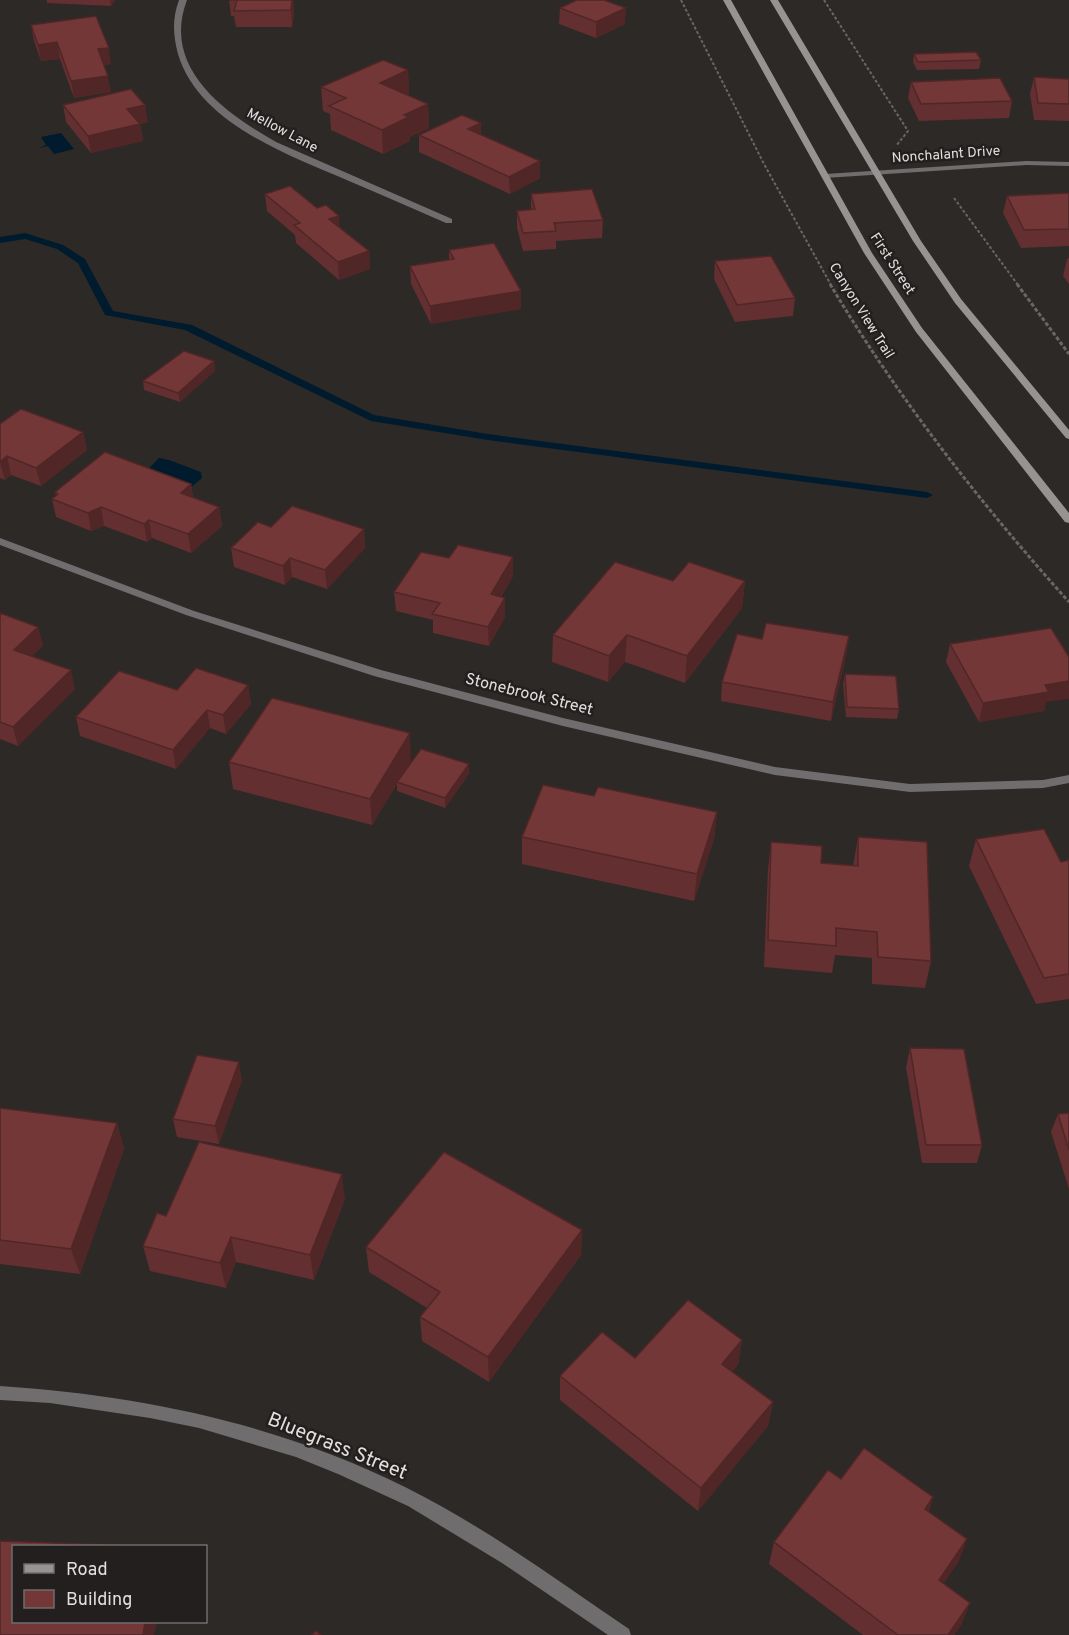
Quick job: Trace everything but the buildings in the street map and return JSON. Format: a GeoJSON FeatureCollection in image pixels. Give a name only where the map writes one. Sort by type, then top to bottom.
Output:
{"type":"FeatureCollection","features":[{"type":"Feature","properties":{"kind":"main road","name":"First Street"},"geometry":{"type":"LineString","coordinates":[[727,0],[868,253],[919,330],[1069,520]]}},
{"type":"Feature","properties":{"kind":"main road","name":"First Street"},"geometry":{"type":"LineString","coordinates":[[774,0],[917,241],[958,301],[1069,436]]}},
{"type":"Feature","properties":{"kind":"street","name":"Mellow Lane"},"geometry":{"type":"LineString","coordinates":[[183,0],[176,29],[179,51],[189,74],[204,94],[232,119],[285,150],[448,221]]}},
{"type":"Feature","properties":{"kind":"street","name":"Nonchalant Drive"},"geometry":{"type":"LineString","coordinates":[[825,176],[1026,163],[1069,164]]}},
{"type":"Feature","properties":{"kind":"street","name":"Stonebrook Street"},"geometry":{"type":"LineString","coordinates":[[0,541],[190,613],[378,673],[563,722],[776,771],[910,788],[1043,784],[1069,779]]}},
{"type":"Feature","properties":{"kind":"street","name":"Bluegrass Street"},"geometry":{"type":"LineString","coordinates":[[0,1393],[48,1395],[165,1412],[278,1442],[391,1488],[485,1541],[623,1635]]}},
{"type":"Feature","properties":{"kind":"path","name":"Canyon View Trail"},"geometry":{"type":"LineString","coordinates":[[681,0],[806,242],[855,324],[910,408],[964,482],[1069,602]]}},
{"type":"Feature","properties":{"kind":"path"},"geometry":{"type":"LineString","coordinates":[[824,0],[908,131],[876,173]]}},
{"type":"Feature","properties":{"kind":"path"},"geometry":{"type":"LineString","coordinates":[[954,198],[1069,354]]}},
{"type":"Feature","properties":{"kind":"water"},"geometry":{"type":"Polygon","coordinates":[[[61,133],[74,149],[54,154],[48,146],[39,148],[46,145],[41,137],[61,133]]]}},
{"type":"Feature","properties":{"kind":"water"},"geometry":{"type":"Polygon","coordinates":[[[159,458],[201,472],[202,478],[190,488],[146,471],[159,458]]]}},
{"type":"Feature","properties":{"kind":"waterway"},"geometry":{"type":"LineString","coordinates":[[0,240],[25,236],[60,247],[82,261],[109,313],[188,327],[371,418],[488,437],[927,495]]}}]}
